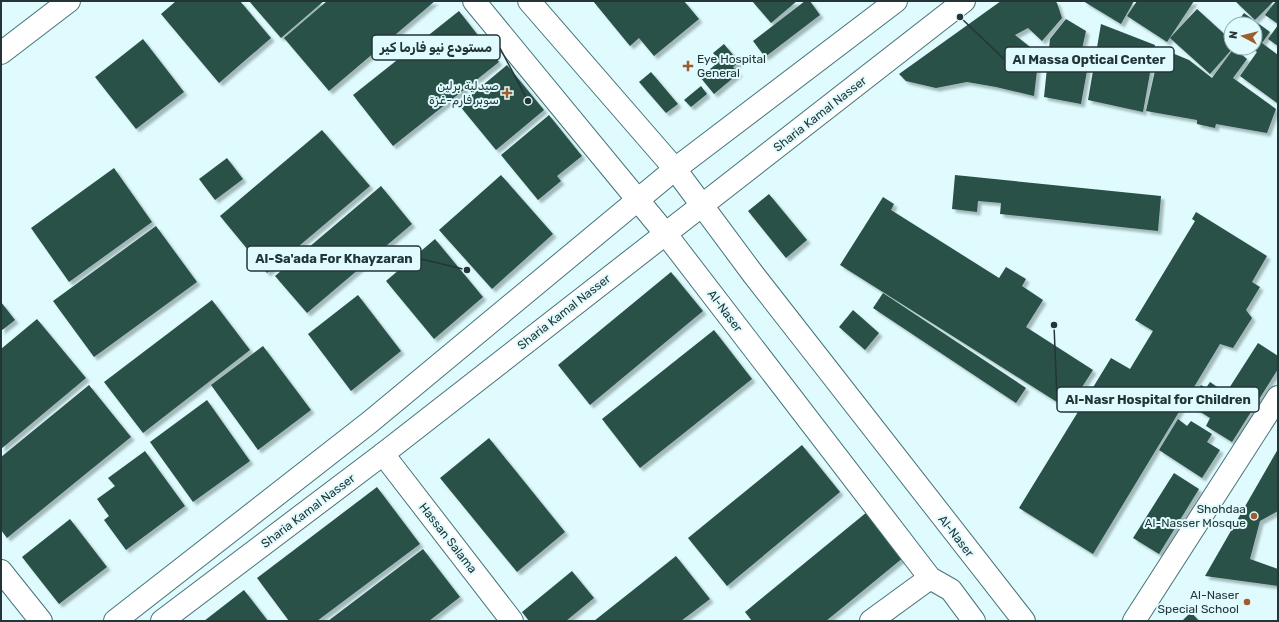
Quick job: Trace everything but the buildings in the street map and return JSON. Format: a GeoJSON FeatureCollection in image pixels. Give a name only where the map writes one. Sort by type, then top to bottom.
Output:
{"type":"FeatureCollection","features":[{"type":"Feature","properties":{"kind":"main road"},"geometry":{"type":"LineString","coordinates":[[1,53],[69,1]]}},
{"type":"Feature","properties":{"kind":"main road","name":"Al-Naser"},"geometry":{"type":"LineString","coordinates":[[474,1],[639,200],[930,578],[951,590],[974,621]]}},
{"type":"Feature","properties":{"kind":"main road","name":"Al-Naser"},"geometry":{"type":"LineString","coordinates":[[529,1],[676,168],[753,274],[1024,621]]}},
{"type":"Feature","properties":{"kind":"main road"},"geometry":{"type":"LineString","coordinates":[[115,621],[370,422],[676,168],[896,1]]}},
{"type":"Feature","properties":{"kind":"main road","name":"Sharia Kamal Nasser"},"geometry":{"type":"LineString","coordinates":[[162,621],[384,454],[665,233],[703,206],[964,1]]}},
{"type":"Feature","properties":{"kind":"main road"},"geometry":{"type":"LineString","coordinates":[[1134,621],[1278,397]]}},
{"type":"Feature","properties":{"kind":"main road","name":"Hassan Salama"},"geometry":{"type":"LineString","coordinates":[[384,454],[512,621]]}},
{"type":"Feature","properties":{"kind":"main road"},"geometry":{"type":"LineString","coordinates":[[1,571],[41,621]]}},
{"type":"Feature","properties":{"kind":"main road"},"geometry":{"type":"LineString","coordinates":[[871,621],[930,578]]}},
{"type":"Feature","properties":{"kind":"place","name":"Al Massa Optical Center"},"geometry":{"type":"Point","coordinates":[960,17]}},
{"type":"Feature","properties":{"kind":"place","name":"Eye Hospital General"},"geometry":{"type":"Point","coordinates":[688,66]}},
{"type":"Feature","properties":{"kind":"place","name":"صيدلية برلين سوبر فارم-غزة"},"geometry":{"type":"Point","coordinates":[507,93]}},
{"type":"Feature","properties":{"kind":"place","name":"مستودع نيو فارما كير"},"geometry":{"type":"Point","coordinates":[528,101]}},
{"type":"Feature","properties":{"kind":"place","name":"Al-Sa'ada For Khayzaran"},"geometry":{"type":"Point","coordinates":[467,270]}},
{"type":"Feature","properties":{"kind":"place","name":"Al-Nasr Hospital for Children"},"geometry":{"type":"Point","coordinates":[1054,325]}},
{"type":"Feature","properties":{"kind":"place","name":"Shohdaa Al-Nasser Mosque"},"geometry":{"type":"Point","coordinates":[1254,516]}},
{"type":"Feature","properties":{"kind":"place","name":"Al-Naser Special School"},"geometry":{"type":"Point","coordinates":[1247,602]}}]}
